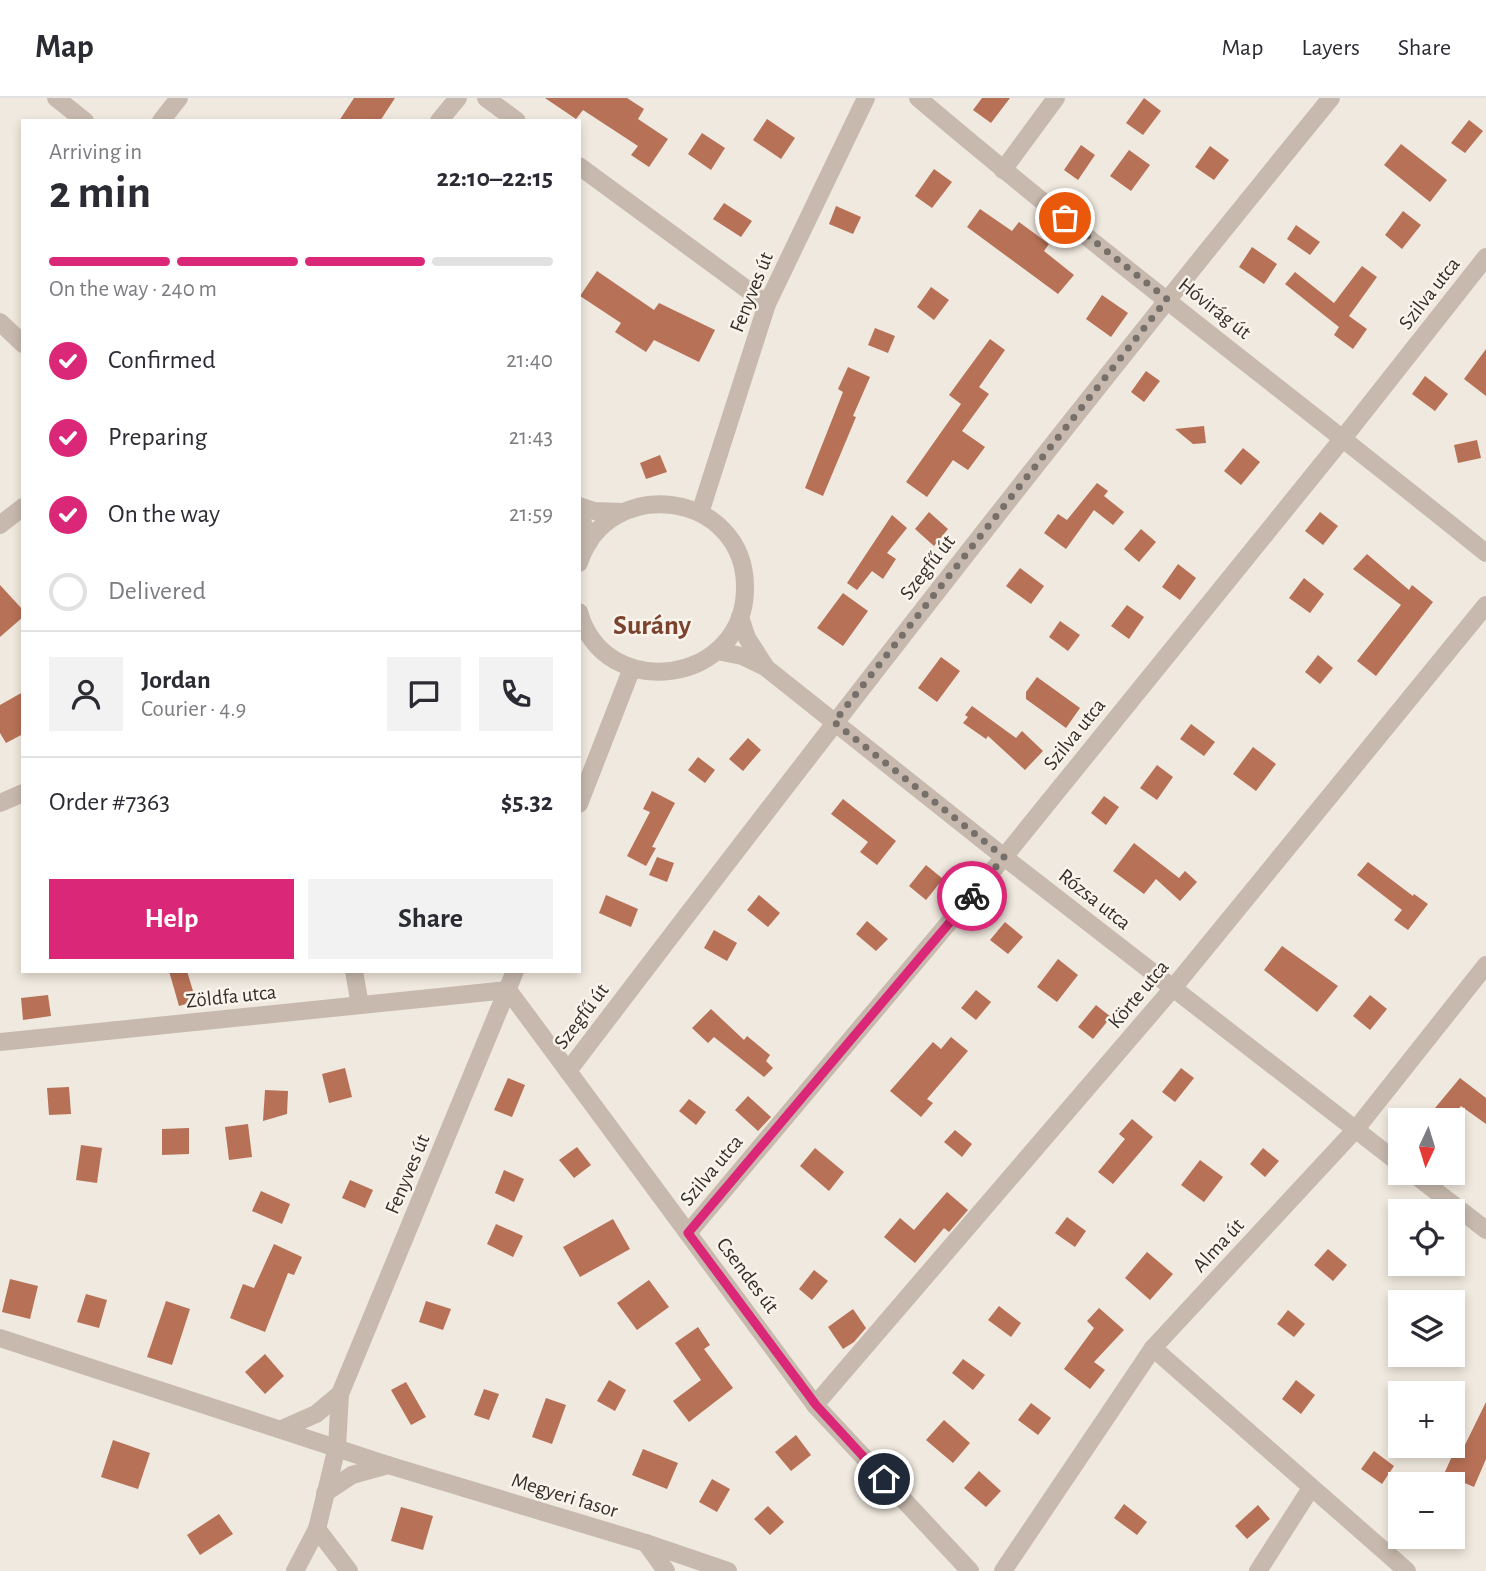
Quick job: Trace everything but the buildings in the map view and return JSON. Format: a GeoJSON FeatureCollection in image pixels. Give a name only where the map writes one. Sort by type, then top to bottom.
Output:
{"type":"FeatureCollection","features":[{"type":"Feature","properties":{"kind":"street"},"geometry":{"type":"LineString","coordinates":[[56,98],[82,119]]}},
{"type":"Feature","properties":{"kind":"street"},"geometry":{"type":"LineString","coordinates":[[163,119],[179,98]]}},
{"type":"Feature","properties":{"kind":"street"},"geometry":{"type":"LineString","coordinates":[[441,119],[458,98]]}},
{"type":"Feature","properties":{"kind":"street"},"geometry":{"type":"LineString","coordinates":[[486,98],[514,119]]}},
{"type":"Feature","properties":{"kind":"street","name":"Fenyves út"},"geometry":{"type":"LineString","coordinates":[[700,513],[767,304],[866,98]]}},
{"type":"Feature","properties":{"kind":"street","name":"Hóvirág út"},"geometry":{"type":"LineString","coordinates":[[918,98],[1003,170],[1486,553]]}},
{"type":"Feature","properties":{"kind":"street"},"geometry":{"type":"LineString","coordinates":[[1003,170],[1056,98]]}},
{"type":"Feature","properties":{"kind":"street","name":"Szegfű út"},"geometry":{"type":"LineString","coordinates":[[568,1071],[834,722],[1167,299],[1331,98]]}},
{"type":"Feature","properties":{"kind":"street"},"geometry":{"type":"LineString","coordinates":[[581,167],[767,304]]}},
{"type":"Feature","properties":{"kind":"street","name":"Szilva utca"},"geometry":{"type":"LineString","coordinates":[[688,1233],[1004,857],[1344,438],[1486,257]]}},
{"type":"Feature","properties":{"kind":"street"},"geometry":{"type":"LineString","coordinates":[[0,322],[21,342]]}},
{"type":"Feature","properties":{"kind":"street"},"geometry":{"type":"LineString","coordinates":[[581,559],[589,542],[608,521],[622,512],[652,504],[673,504],[700,513],[719,527],[738,554],[745,583],[740,617],[732,633],[717,651],[690,668],[661,673],[632,668],[609,655],[590,635],[581,616]]}},
{"type":"Feature","properties":{"kind":"street"},"geometry":{"type":"LineString","coordinates":[[581,507],[622,512]]}},
{"type":"Feature","properties":{"kind":"street"},"geometry":{"type":"LineString","coordinates":[[0,525],[21,509]]}},
{"type":"Feature","properties":{"kind":"street"},"geometry":{"type":"LineString","coordinates":[[581,520],[589,542]]}},
{"type":"Feature","properties":{"kind":"street","name":"Körte utca"},"geometry":{"type":"LineString","coordinates":[[816,1405],[1173,988],[1486,605]]}},
{"type":"Feature","properties":{"kind":"street"},"geometry":{"type":"LineString","coordinates":[[740,617],[747,638],[765,667]]}},
{"type":"Feature","properties":{"kind":"street"},"geometry":{"type":"LineString","coordinates":[[717,651],[741,656],[765,667]]}},
{"type":"Feature","properties":{"kind":"street","name":"Rózsa utca"},"geometry":{"type":"LineString","coordinates":[[765,667],[1004,857],[1388,1154]]}},
{"type":"Feature","properties":{"kind":"street"},"geometry":{"type":"LineString","coordinates":[[581,799],[632,668]]}},
{"type":"Feature","properties":{"kind":"street"},"geometry":{"type":"LineString","coordinates":[[0,803],[21,794]]}},
{"type":"Feature","properties":{"kind":"street","name":"Alma út"},"geometry":{"type":"LineString","coordinates":[[1003,1571],[1153,1348],[1356,1129],[1486,965]]}},
{"type":"Feature","properties":{"kind":"street"},"geometry":{"type":"LineString","coordinates":[[354,973],[360,1005]]}},
{"type":"Feature","properties":{"kind":"street","name":"Fenyves út"},"geometry":{"type":"LineString","coordinates":[[340,1394],[514,973]]}},
{"type":"Feature","properties":{"kind":"street","name":"Csendes út"},"geometry":{"type":"LineString","coordinates":[[508,990],[816,1405],[970,1571]]}},
{"type":"Feature","properties":{"kind":"street","name":"Zöldfa utca"},"geometry":{"type":"LineString","coordinates":[[0,1042],[508,990]]}},
{"type":"Feature","properties":{"kind":"street"},"geometry":{"type":"LineString","coordinates":[[1428,1185],[1486,1230]]}},
{"type":"Feature","properties":{"kind":"street"},"geometry":{"type":"LineString","coordinates":[[0,1338],[282,1429],[316,1415],[340,1394]]}},
{"type":"Feature","properties":{"kind":"street"},"geometry":{"type":"LineString","coordinates":[[1153,1348],[1407,1571]]}},
{"type":"Feature","properties":{"kind":"street"},"geometry":{"type":"LineString","coordinates":[[295,1571],[317,1530],[337,1447],[340,1394]]}},
{"type":"Feature","properties":{"kind":"street","name":"Megyeri fasor"},"geometry":{"type":"LineString","coordinates":[[282,1429],[388,1465],[646,1543],[728,1571]]}},
{"type":"Feature","properties":{"kind":"street"},"geometry":{"type":"LineString","coordinates":[[326,1493],[352,1475],[388,1465]]}},
{"type":"Feature","properties":{"kind":"street"},"geometry":{"type":"LineString","coordinates":[[1258,1571],[1311,1488]]}},
{"type":"Feature","properties":{"kind":"street"},"geometry":{"type":"LineString","coordinates":[[317,1530],[349,1571]]}},
{"type":"Feature","properties":{"kind":"street"},"geometry":{"type":"LineString","coordinates":[[646,1543],[666,1571]]}},
{"type":"Feature","properties":{"kind":"way so far"},"geometry":{"type":"LineString","coordinates":[[972,896],[1004,857],[834,722],[1167,299],[1065,218]]}},
{"type":"Feature","properties":{"kind":"district","name":"Surány"},"geometry":{"type":"Point","coordinates":[652,624]}},
{"type":"Feature","properties":{"kind":"route"},"geometry":{"type":"LineString","coordinates":[[884,1479],[816,1405],[688,1233],[972,896]]}}]}
